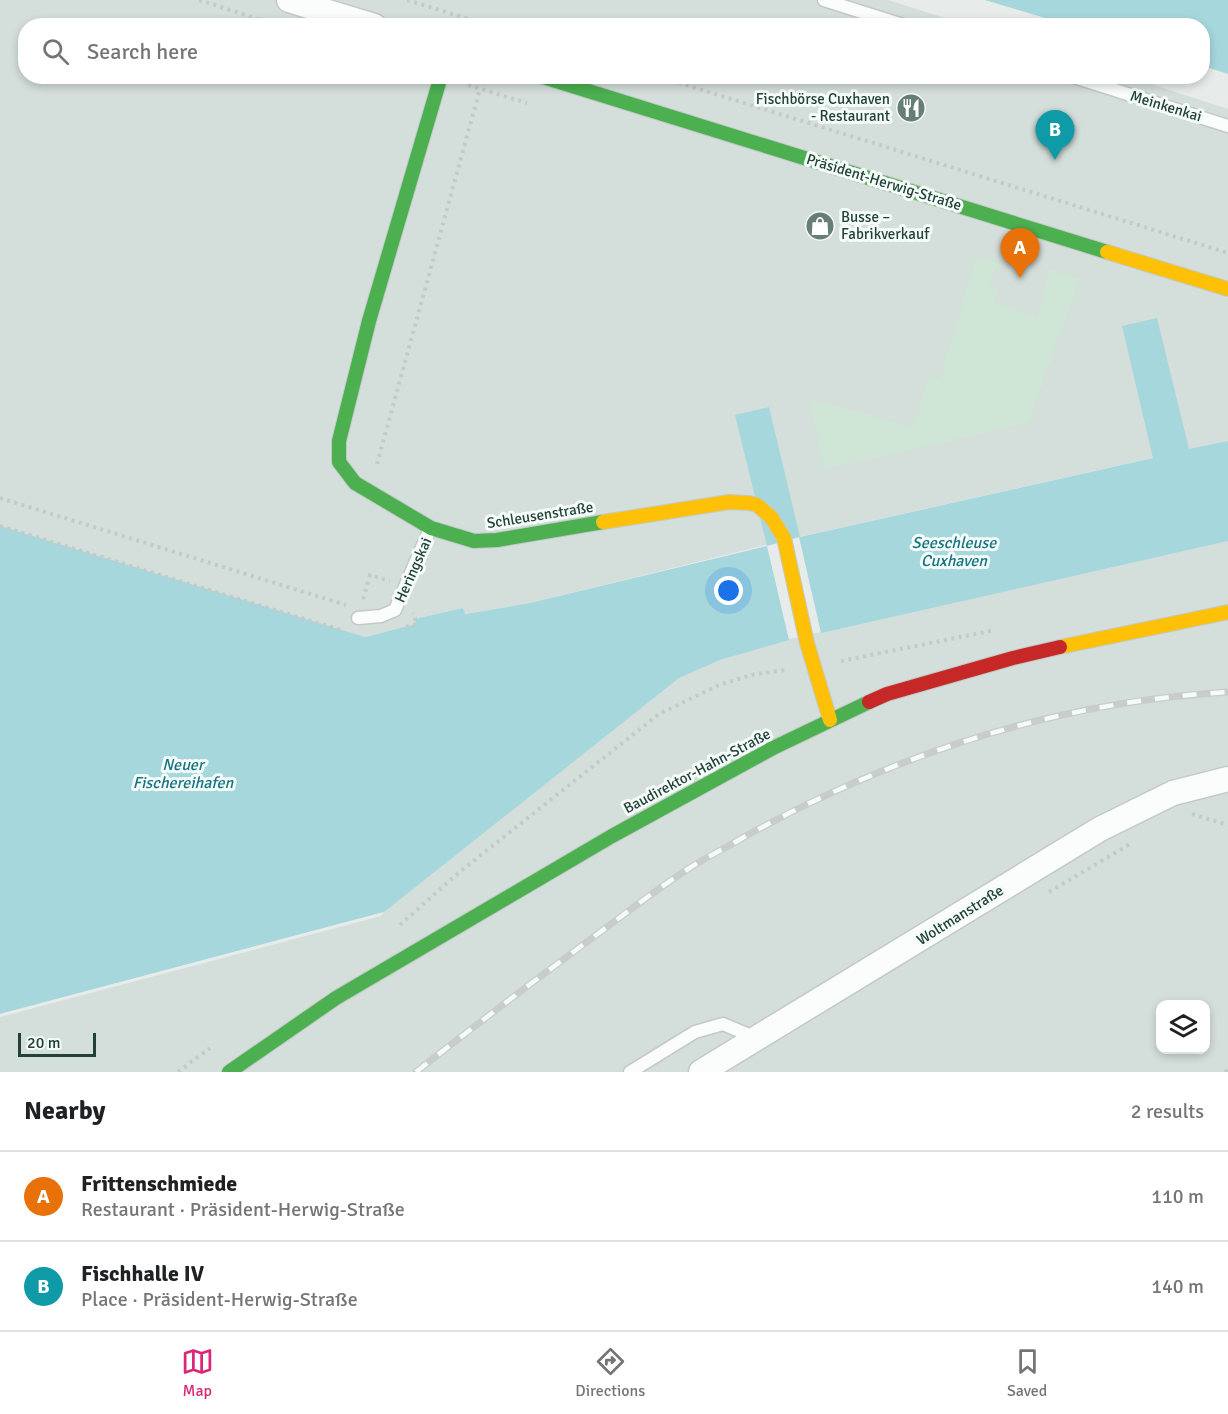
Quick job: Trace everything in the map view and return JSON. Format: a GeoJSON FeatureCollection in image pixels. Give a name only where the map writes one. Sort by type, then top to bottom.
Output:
{"type":"FeatureCollection","features":[{"type":"Feature","properties":{"kind":"street"},"geometry":{"type":"LineString","coordinates":[[290,0],[348,18]]}},
{"type":"Feature","properties":{"kind":"street","name":"Schleusenstraße"},"geometry":{"type":"LineString","coordinates":[[439,84],[369,321],[339,441],[339,462],[355,483],[431,528],[474,541],[497,540],[716,503],[735,501],[756,503],[776,523],[784,538],[807,643],[830,720]]}},
{"type":"Feature","properties":{"kind":"street","name":"Präsident-Herwig-Straße"},"geometry":{"type":"LineString","coordinates":[[566,84],[1228,289]]}},
{"type":"Feature","properties":{"kind":"street","name":"Baudirektor-Hahn-Straße"},"geometry":{"type":"LineString","coordinates":[[238,1069],[336,998],[612,836],[718,777],[830,720],[887,694],[962,672],[1099,638],[1228,612]]}},
{"type":"Feature","properties":{"kind":"street","name":"Woltmanstraße"},"geometry":{"type":"LineString","coordinates":[[701,1072],[1100,829],[1173,793],[1228,779]]}},
{"type":"Feature","properties":{"kind":"lane"},"geometry":{"type":"LineString","coordinates":[[824,0],[881,18]]}},
{"type":"Feature","properties":{"kind":"lane","name":"Meinkenkai"},"geometry":{"type":"LineString","coordinates":[[1096,84],[1228,126]]}},
{"type":"Feature","properties":{"kind":"lane","name":"Heringskai"},"geometry":{"type":"LineString","coordinates":[[358,618],[381,616],[395,610],[431,528]]}},
{"type":"Feature","properties":{"kind":"lane"},"geometry":{"type":"LineString","coordinates":[[630,1072],[695,1032],[723,1024],[758,1038]]}},
{"type":"Feature","properties":{"kind":"path"},"geometry":{"type":"LineString","coordinates":[[199,0],[255,18]]}},
{"type":"Feature","properties":{"kind":"path"},"geometry":{"type":"LineString","coordinates":[[407,0],[465,18]]}},
{"type":"Feature","properties":{"kind":"path"},"geometry":{"type":"LineString","coordinates":[[683,84],[1228,253]]}},
{"type":"Feature","properties":{"kind":"path"},"geometry":{"type":"LineString","coordinates":[[376,467],[480,89]]}},
{"type":"Feature","properties":{"kind":"path"},"geometry":{"type":"LineString","coordinates":[[0,498],[349,606]]}},
{"type":"Feature","properties":{"kind":"path"},"geometry":{"type":"LineString","coordinates":[[0,526],[353,634]]}},
{"type":"Feature","properties":{"kind":"path"},"geometry":{"type":"LineString","coordinates":[[363,601],[370,575],[391,581]]}},
{"type":"Feature","properties":{"kind":"path"},"geometry":{"type":"LineString","coordinates":[[396,629],[417,624],[412,610]]}},
{"type":"Feature","properties":{"kind":"path"},"geometry":{"type":"LineString","coordinates":[[1185,812],[1228,825]]}},
{"type":"Feature","properties":{"kind":"path"},"geometry":{"type":"LineString","coordinates":[[1041,897],[1134,843]]}},
{"type":"Feature","properties":{"kind":"shaded area"},"geometry":{"type":"Polygon","coordinates":[[[0,0],[888,0],[945,18],[18,18],[18,84],[1151,84],[1228,109],[1228,441],[799,537],[530,603],[464,614],[463,608],[416,619],[417,624],[364,637],[0,526],[0,0]]]}},
{"type":"Feature","properties":{"kind":"shaded area"},"geometry":{"type":"Polygon","coordinates":[[[1228,541],[1228,1072],[0,1072],[0,1014],[210,957],[642,707],[679,678],[720,660],[785,640],[1228,541]]]}},
{"type":"Feature","properties":{"kind":"green space"},"geometry":{"type":"Polygon","coordinates":[[[976,256],[999,263],[990,287],[998,289],[994,303],[1038,317],[1049,269],[1080,279],[1028,423],[824,469],[809,399],[913,427],[929,376],[940,378],[976,256]]]}},
{"type":"Feature","properties":{"kind":"water"},"geometry":{"type":"Polygon","coordinates":[[[984,0],[1228,0],[1228,74],[1210,68],[1210,18],[1044,18],[984,0]]]}},
{"type":"Feature","properties":{"kind":"water","name":"Seeschleuse Cuxhaven"},"geometry":{"type":"Polygon","coordinates":[[[1157,318],[1189,449],[1228,441],[1228,541],[821,633],[799,537],[767,546],[735,415],[769,407],[800,537],[1153,458],[1122,326],[1157,318]]]}},
{"type":"Feature","properties":{"kind":"water","name":"Neuer Fischereihafen"},"geometry":{"type":"Polygon","coordinates":[[[0,526],[365,637],[416,624],[415,619],[463,608],[465,614],[530,603],[767,546],[789,640],[720,660],[679,678],[384,912],[0,1014],[0,526]]]}},
{"type":"Feature","properties":{"kind":"pier"},"geometry":{"type":"Polygon","coordinates":[[[981,0],[1044,18],[1032,18],[983,3],[981,0]]]}},
{"type":"Feature","properties":{"kind":"pier"},"geometry":{"type":"Polygon","coordinates":[[[384,912],[381,916],[0,1017],[0,1014],[384,912]]]}},
{"type":"Feature","properties":{"kind":"railway"},"geometry":{"type":"LineString","coordinates":[[416,1072],[675,877],[801,807],[918,757],[1039,720],[1101,707],[1228,692]]}},
{"type":"Feature","properties":{"kind":"traffic: fast"},"geometry":{"type":"LineString","coordinates":[[439,84],[369,321],[339,441],[339,462],[355,483],[431,528],[474,541],[497,540],[603,522]]}},
{"type":"Feature","properties":{"kind":"traffic: fast"},"geometry":{"type":"LineString","coordinates":[[566,84],[1107,252]]}},
{"type":"Feature","properties":{"kind":"traffic: fast"},"geometry":{"type":"LineString","coordinates":[[229,1072],[336,998],[612,836],[773,748],[869,702]]}},
{"type":"Feature","properties":{"kind":"traffic: slow"},"geometry":{"type":"LineString","coordinates":[[1107,252],[1228,289]]}},
{"type":"Feature","properties":{"kind":"traffic: slow"},"geometry":{"type":"LineString","coordinates":[[603,522],[729,502],[757,505],[771,517],[784,538],[807,643],[830,720]]}},
{"type":"Feature","properties":{"kind":"traffic: slow"},"geometry":{"type":"LineString","coordinates":[[1060,647],[1228,612]]}},
{"type":"Feature","properties":{"kind":"traffic: jam"},"geometry":{"type":"LineString","coordinates":[[869,702],[887,694],[1060,647]]}},
{"type":"Feature","properties":{"kind":"place","name":"Fischbörse Cuxhaven - Restaurant"},"geometry":{"type":"Point","coordinates":[911,108]}},
{"type":"Feature","properties":{"kind":"place","name":"Fischhalle IV"},"geometry":{"type":"Point","coordinates":[1055,160]}},
{"type":"Feature","properties":{"kind":"place","name":"Busse – Fabrikverkauf"},"geometry":{"type":"Point","coordinates":[820,226]}},
{"type":"Feature","properties":{"kind":"place","name":"Frittenschmiede"},"geometry":{"type":"Point","coordinates":[1020,278]}}]}
